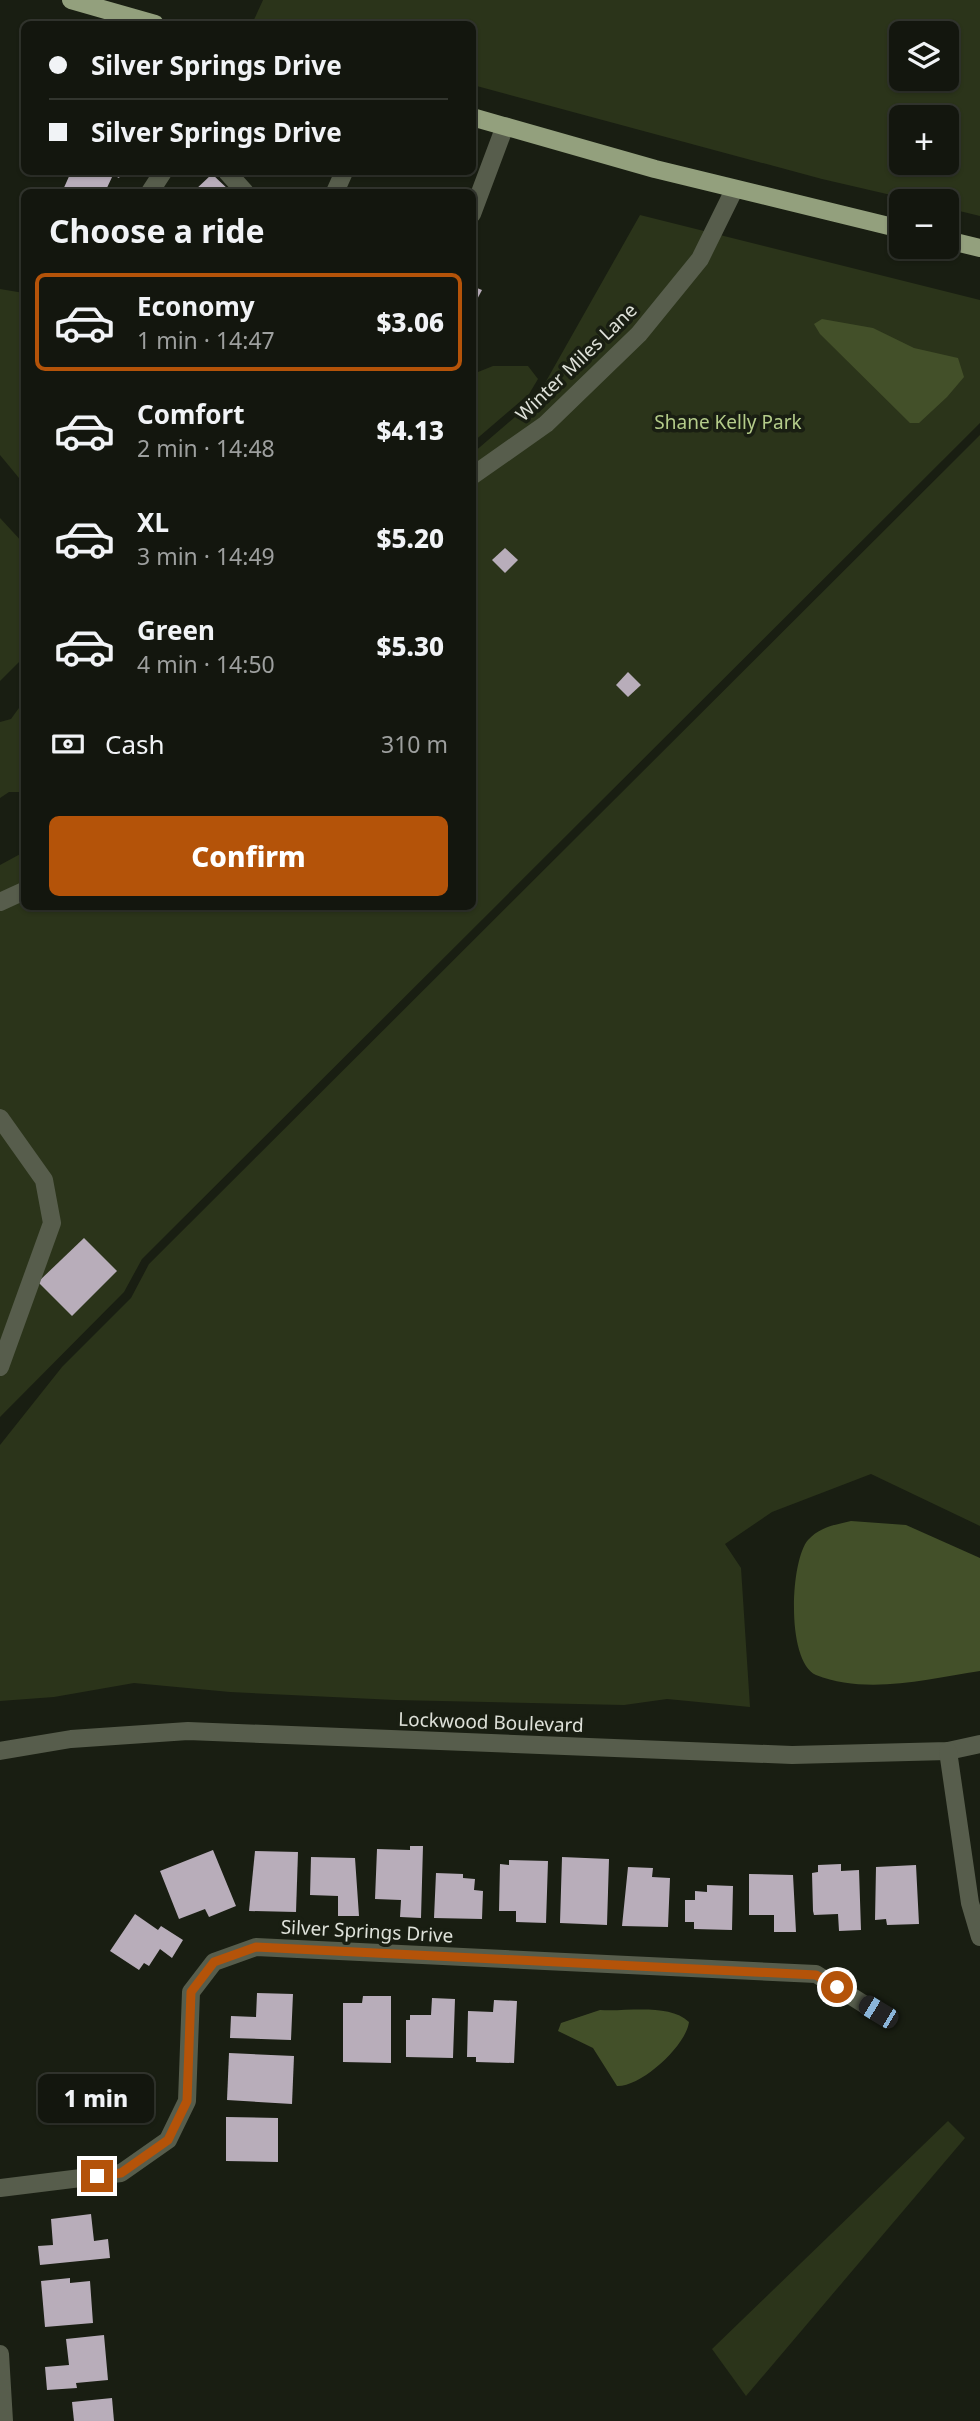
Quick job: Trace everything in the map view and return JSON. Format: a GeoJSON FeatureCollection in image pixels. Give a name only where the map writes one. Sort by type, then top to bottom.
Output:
{"type":"FeatureCollection","features":[{"type":"Feature","properties":{"kind":"main road"},"geometry":{"type":"LineString","coordinates":[[71,0],[144,21]]}},
{"type":"Feature","properties":{"kind":"main road"},"geometry":{"type":"LineString","coordinates":[[476,118],[734,190],[889,226]]}},
{"type":"Feature","properties":{"kind":"main road"},"geometry":{"type":"LineString","coordinates":[[959,243],[980,248]]}},
{"type":"Feature","properties":{"kind":"street"},"geometry":{"type":"LineString","coordinates":[[476,203],[505,126]]}},
{"type":"Feature","properties":{"kind":"street"},"geometry":{"type":"LineString","coordinates":[[230,175],[242,189]]}},
{"type":"Feature","properties":{"kind":"street","name":"Winter Miles Lane"},"geometry":{"type":"LineString","coordinates":[[476,473],[546,424],[639,334],[700,259],[734,190]]}},
{"type":"Feature","properties":{"kind":"street"},"geometry":{"type":"LineString","coordinates":[[0,902],[21,892]]}},
{"type":"Feature","properties":{"kind":"street"},"geometry":{"type":"LineString","coordinates":[[0,1118],[44,1180],[52,1223],[0,1367]]}},
{"type":"Feature","properties":{"kind":"street","name":"Lockwood Boulevard"},"geometry":{"type":"LineString","coordinates":[[0,1751],[71,1739],[188,1731],[792,1755],[948,1751],[980,1744]]}},
{"type":"Feature","properties":{"kind":"street"},"geometry":{"type":"LineString","coordinates":[[948,1751],[970,1903],[980,1937]]}},
{"type":"Feature","properties":{"kind":"street","name":"Silver Springs Drive"},"geometry":{"type":"LineString","coordinates":[[0,2188],[121,2173],[168,2140],[187,2101],[191,1992],[214,1962],[256,1947],[816,1975],[878,2012]]}},
{"type":"Feature","properties":{"kind":"street"},"geometry":{"type":"LineString","coordinates":[[0,2354],[4,2421]]}},
{"type":"Feature","properties":{"kind":"green space"},"geometry":{"type":"Polygon","coordinates":[[[263,0],[980,0],[980,216],[959,211],[959,189],[889,189],[889,195],[476,86],[476,21],[253,21],[263,0]]]}},
{"type":"Feature","properties":{"kind":"green space","name":"Shane Kelly Park"},"geometry":{"type":"Polygon","coordinates":[[[640,215],[980,300],[980,423],[142,1259],[124,1292],[0,1417],[0,865],[21,854],[21,910],[476,910],[476,450],[536,399],[640,215]]]}},
{"type":"Feature","properties":{"kind":"green space"},"geometry":{"type":"Polygon","coordinates":[[[0,289],[21,292],[21,480],[0,455],[0,289]]]}},
{"type":"Feature","properties":{"kind":"green space"},"geometry":{"type":"Polygon","coordinates":[[[493,366],[528,366],[538,379],[529,394],[476,439],[476,373],[493,366]]]}},
{"type":"Feature","properties":{"kind":"green space"},"geometry":{"type":"Polygon","coordinates":[[[980,435],[980,1526],[871,1474],[772,1512],[725,1544],[741,1568],[750,1707],[667,1699],[624,1705],[395,1700],[230,1692],[134,1683],[54,1697],[0,1701],[0,1445],[62,1367],[131,1298],[149,1264],[980,435]]]}},
{"type":"Feature","properties":{"kind":"green space"},"geometry":{"type":"Polygon","coordinates":[[[0,518],[21,541],[21,660],[0,681],[0,518]]]}},
{"type":"Feature","properties":{"kind":"green space"},"geometry":{"type":"Polygon","coordinates":[[[21,705],[21,792],[9,792],[0,798],[0,722],[11,719],[21,705]]]}},
{"type":"Feature","properties":{"kind":"green space"},"geometry":{"type":"Polygon","coordinates":[[[948,2121],[965,2138],[746,2396],[712,2349],[948,2121]]]}},
{"type":"Feature","properties":{"kind":"shaded area"},"geometry":{"type":"Polygon","coordinates":[[[822,319],[873,328],[914,348],[958,358],[964,377],[919,423],[910,423],[820,334],[814,324],[822,319]]]}},
{"type":"Feature","properties":{"kind":"shaded area"},"geometry":{"type":"Polygon","coordinates":[[[851,1521],[906,1525],[980,1558],[980,1671],[877,1685],[836,1681],[816,1675],[806,1666],[800,1651],[794,1610],[797,1568],[802,1551],[808,1540],[817,1532],[851,1521]]]}},
{"type":"Feature","properties":{"kind":"shaded area"},"geometry":{"type":"Polygon","coordinates":[[[600,2010],[659,2010],[680,2016],[689,2022],[680,2042],[650,2073],[627,2085],[617,2086],[593,2048],[558,2031],[561,2023],[600,2010]]]}},
{"type":"Feature","properties":{"kind":"building"},"geometry":{"type":"Polygon","coordinates":[[[70,175],[113,175],[106,189],[63,189],[70,175]]]}},
{"type":"Feature","properties":{"kind":"building"},"geometry":{"type":"Polygon","coordinates":[[[213,175],[228,189],[196,189],[213,175]]]}},
{"type":"Feature","properties":{"kind":"building"},"geometry":{"type":"Polygon","coordinates":[[[476,288],[482,290],[476,301],[476,288]]]}},
{"type":"Feature","properties":{"kind":"building"},"geometry":{"type":"Polygon","coordinates":[[[505,548],[518,560],[505,573],[492,560],[505,548]]]}},
{"type":"Feature","properties":{"kind":"building"},"geometry":{"type":"Polygon","coordinates":[[[628,672],[641,685],[628,697],[616,685],[628,672]]]}},
{"type":"Feature","properties":{"kind":"building"},"geometry":{"type":"Polygon","coordinates":[[[84,1238],[117,1271],[72,1316],[38,1282],[84,1238]]]}},
{"type":"Feature","properties":{"kind":"building"},"geometry":{"type":"Polygon","coordinates":[[[410,1846],[423,1846],[421,1918],[400,1917],[401,1900],[375,1899],[377,1849],[410,1850],[410,1846]]]}},
{"type":"Feature","properties":{"kind":"building"},"geometry":{"type":"Polygon","coordinates":[[[213,1850],[236,1906],[209,1917],[205,1909],[179,1919],[160,1871],[213,1850]]]}},
{"type":"Feature","properties":{"kind":"building"},"geometry":{"type":"Polygon","coordinates":[[[255,1851],[298,1852],[296,1912],[249,1911],[255,1851]]]}},
{"type":"Feature","properties":{"kind":"building"},"geometry":{"type":"Polygon","coordinates":[[[311,1857],[355,1858],[359,1916],[338,1916],[338,1896],[310,1895],[311,1857]]]}},
{"type":"Feature","properties":{"kind":"building"},"geometry":{"type":"Polygon","coordinates":[[[562,1857],[609,1859],[607,1925],[560,1923],[562,1857]]]}},
{"type":"Feature","properties":{"kind":"building"},"geometry":{"type":"Polygon","coordinates":[[[509,1860],[548,1861],[546,1923],[516,1922],[516,1911],[499,1911],[500,1864],[509,1865],[509,1860]]]}},
{"type":"Feature","properties":{"kind":"building"},"geometry":{"type":"Polygon","coordinates":[[[841,1864],[841,1871],[859,1870],[861,1930],[839,1931],[838,1914],[814,1915],[812,1873],[818,1872],[818,1865],[841,1864]]]}},
{"type":"Feature","properties":{"kind":"building"},"geometry":{"type":"Polygon","coordinates":[[[916,1865],[919,1924],[887,1925],[886,1919],[875,1920],[876,1867],[916,1865]]]}},
{"type":"Feature","properties":{"kind":"building"},"geometry":{"type":"Polygon","coordinates":[[[628,1867],[653,1868],[652,1877],[670,1878],[668,1927],[622,1926],[628,1867]]]}},
{"type":"Feature","properties":{"kind":"building"},"geometry":{"type":"Polygon","coordinates":[[[436,1873],[463,1874],[463,1878],[475,1879],[474,1890],[483,1891],[482,1919],[434,1918],[436,1873]]]}},
{"type":"Feature","properties":{"kind":"building"},"geometry":{"type":"Polygon","coordinates":[[[749,1874],[793,1875],[796,1932],[774,1932],[774,1915],[749,1915],[749,1874]]]}},
{"type":"Feature","properties":{"kind":"building"},"geometry":{"type":"Polygon","coordinates":[[[707,1885],[733,1886],[732,1930],[694,1929],[694,1922],[685,1922],[685,1900],[695,1900],[695,1891],[707,1892],[707,1885]]]}},
{"type":"Feature","properties":{"kind":"building"},"geometry":{"type":"Polygon","coordinates":[[[135,1914],[158,1930],[161,1926],[183,1940],[172,1958],[160,1949],[149,1966],[144,1963],[139,1970],[110,1951],[135,1914]]]}},
{"type":"Feature","properties":{"kind":"building"},"geometry":{"type":"Polygon","coordinates":[[[257,1993],[293,1994],[291,2040],[230,2038],[231,2016],[256,2017],[257,1993]]]}},
{"type":"Feature","properties":{"kind":"building"},"geometry":{"type":"Polygon","coordinates":[[[363,1996],[391,1996],[391,2063],[343,2062],[343,2003],[362,2003],[363,1996]]]}},
{"type":"Feature","properties":{"kind":"building"},"geometry":{"type":"Polygon","coordinates":[[[432,1998],[455,1999],[453,2058],[406,2057],[406,2020],[410,2020],[410,2015],[431,2015],[432,1998]]]}},
{"type":"Feature","properties":{"kind":"building"},"geometry":{"type":"Polygon","coordinates":[[[494,2000],[517,2001],[514,2063],[476,2062],[476,2057],[467,2057],[468,2011],[493,2012],[494,2000]]]}},
{"type":"Feature","properties":{"kind":"building"},"geometry":{"type":"Polygon","coordinates":[[[229,2053],[294,2056],[292,2104],[227,2100],[229,2053]]]}},
{"type":"Feature","properties":{"kind":"building"},"geometry":{"type":"Polygon","coordinates":[[[226,2117],[278,2118],[278,2162],[226,2161],[226,2117]]]}},
{"type":"Feature","properties":{"kind":"building"},"geometry":{"type":"Polygon","coordinates":[[[91,2214],[94,2241],[108,2239],[110,2258],[40,2265],[38,2246],[53,2245],[51,2219],[91,2214]]]}},
{"type":"Feature","properties":{"kind":"building"},"geometry":{"type":"Polygon","coordinates":[[[70,2278],[70,2283],[90,2281],[93,2323],[45,2327],[41,2281],[70,2278]]]}},
{"type":"Feature","properties":{"kind":"building"},"geometry":{"type":"Polygon","coordinates":[[[104,2335],[108,2380],[76,2383],[77,2388],[47,2390],[45,2367],[69,2365],[66,2339],[104,2335]]]}},
{"type":"Feature","properties":{"kind":"building"},"geometry":{"type":"Polygon","coordinates":[[[112,2398],[114,2421],[74,2421],[72,2402],[112,2398]]]}},
{"type":"Feature","properties":{"kind":"route"},"geometry":{"type":"LineString","coordinates":[[97,2176],[121,2173],[168,2140],[187,2101],[191,1992],[214,1962],[256,1947],[816,1975],[837,1987]]}}]}
